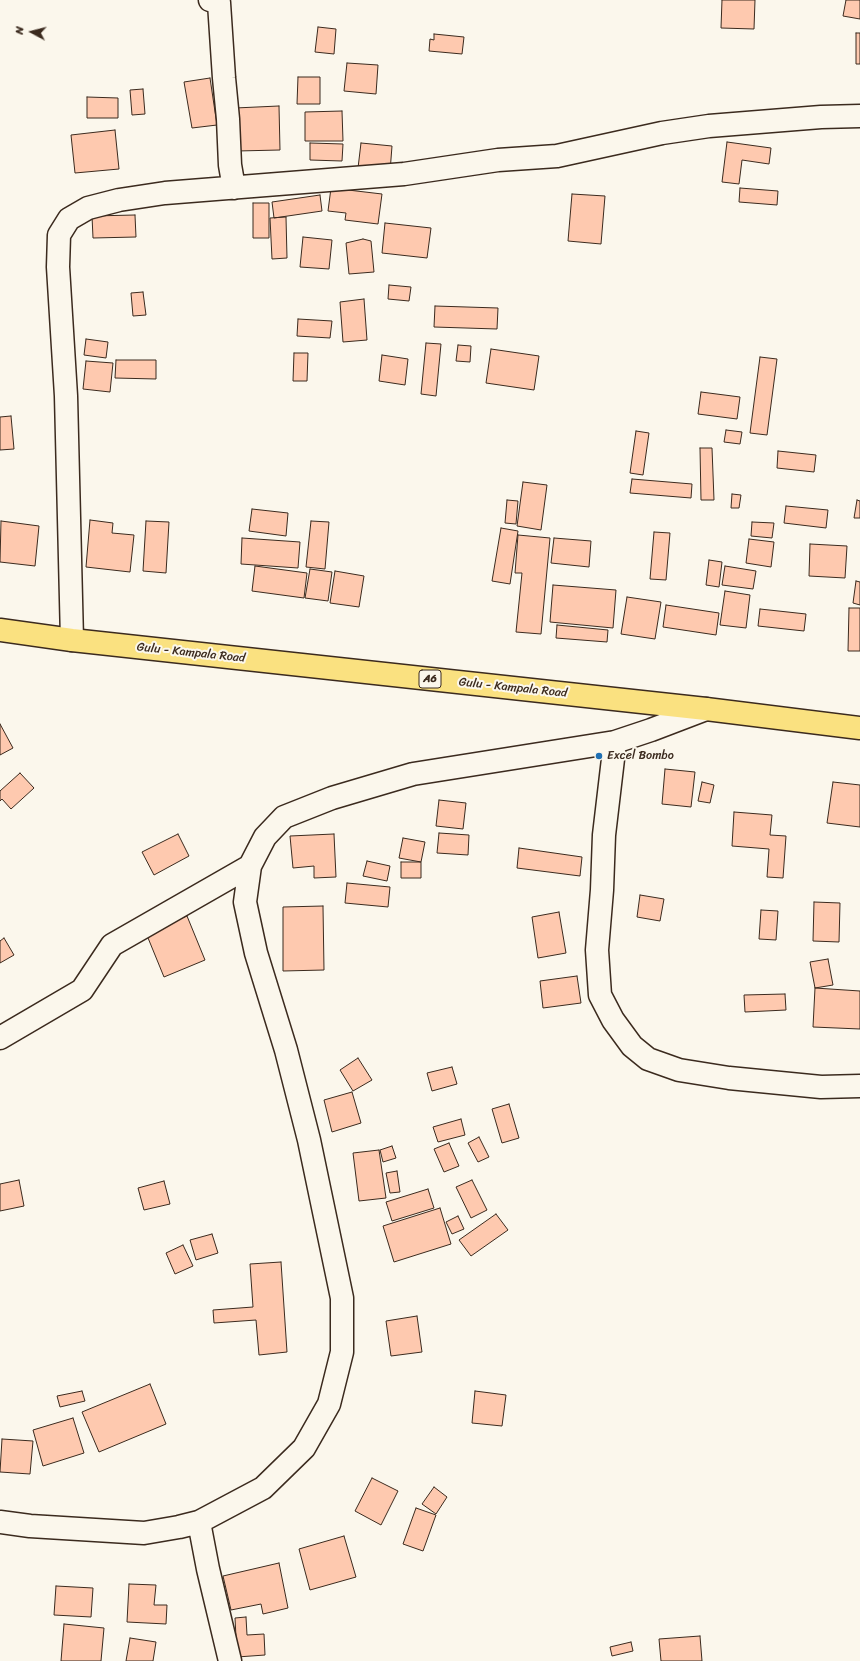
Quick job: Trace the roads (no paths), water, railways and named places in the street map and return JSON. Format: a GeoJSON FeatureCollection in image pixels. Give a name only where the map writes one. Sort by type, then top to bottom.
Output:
{"type":"FeatureCollection","features":[{"type":"Feature","properties":{"kind":"main road","name":"Gulu - Kampala Road"},"geometry":{"type":"LineString","coordinates":[[0,630],[72,640],[706,709],[860,728]]}},
{"type":"Feature","properties":{"kind":"street"},"geometry":{"type":"LineString","coordinates":[[210,0],[219,3],[230,165],[234,188]]}},
{"type":"Feature","properties":{"kind":"street"},"geometry":{"type":"LineString","coordinates":[[72,640],[66,396],[59,302],[59,235],[69,219],[88,208],[119,200],[165,193],[404,174],[498,160],[557,156],[662,133],[709,126],[821,117],[860,116]]}},
{"type":"Feature","properties":{"kind":"street"},"geometry":{"type":"LineString","coordinates":[[0,1522],[30,1526],[144,1533],[199,1522],[263,1488],[304,1448],[329,1404],[342,1352],[342,1298],[312,1154],[286,1050],[256,953],[245,902],[250,866],[265,837],[284,817],[332,798],[413,774],[615,742],[706,709]]}},
{"type":"Feature","properties":{"kind":"street"},"geometry":{"type":"LineString","coordinates":[[615,742],[604,835],[602,890],[597,950],[600,995],[613,1020],[632,1046],[648,1059],[679,1070],[729,1078],[813,1086],[860,1086]]}},
{"type":"Feature","properties":{"kind":"street"},"geometry":{"type":"LineString","coordinates":[[0,1038],[82,990],[112,945],[250,866]]}},
{"type":"Feature","properties":{"kind":"street"},"geometry":{"type":"LineString","coordinates":[[199,1522],[208,1569],[230,1661]]}},
{"type":"Feature","properties":{"kind":"place","name":"Excel Bombo"},"geometry":{"type":"Point","coordinates":[599,756]}}]}
